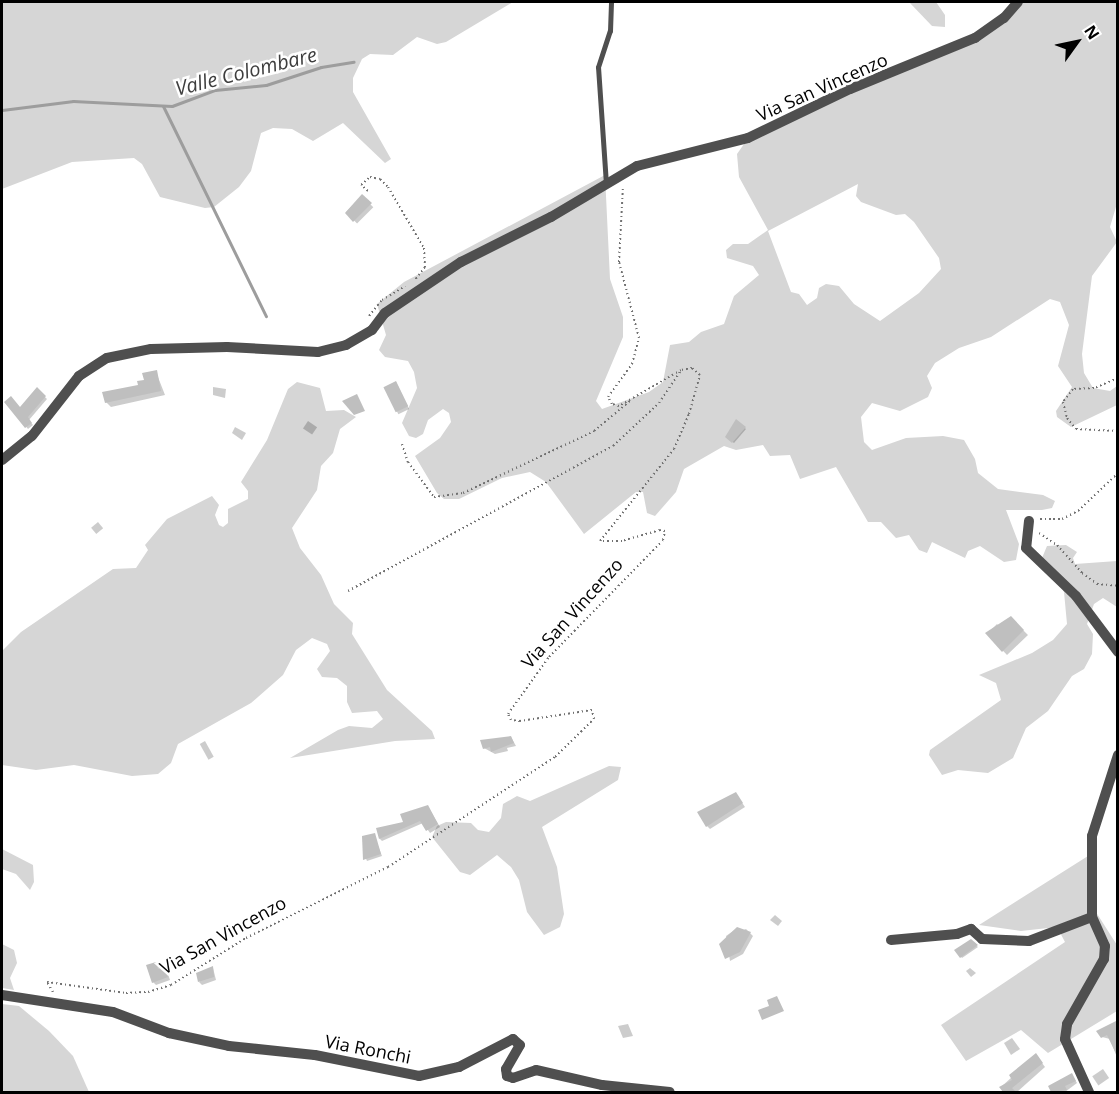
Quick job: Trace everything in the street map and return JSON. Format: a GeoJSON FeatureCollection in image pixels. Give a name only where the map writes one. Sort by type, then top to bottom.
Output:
{"type":"FeatureCollection","features":[{"type":"Feature","properties":{"kind":"street","name":"Via San Vincenzo"},"geometry":{"type":"LineString","coordinates":[[2,460],[32,436],[79,376],[107,358],[151,349],[318,352],[346,345],[374,327],[386,313],[461,262],[606,185],[637,166],[748,138],[850,89],[975,38],[1004,18],[1018,2]]}},
{"type":"Feature","properties":{"kind":"street"},"geometry":{"type":"LineString","coordinates":[[1029,521],[1026,548],[1076,596],[1118,652]]}},
{"type":"Feature","properties":{"kind":"street"},"geometry":{"type":"LineString","coordinates":[[1089,1092],[1065,1039],[1067,1023],[1104,959],[1105,946],[1092,917],[1092,836],[1118,755]]}},
{"type":"Feature","properties":{"kind":"street"},"geometry":{"type":"LineString","coordinates":[[891,940],[970,929],[982,939],[1029,941],[1092,917]]}},
{"type":"Feature","properties":{"kind":"street","name":"Via Ronchi"},"geometry":{"type":"LineString","coordinates":[[2,995],[113,1012],[170,1033],[229,1046],[315,1055],[419,1076],[459,1067],[513,1039],[520,1045],[506,1070],[507,1076],[513,1078],[536,1070],[602,1085],[670,1092]]}},
{"type":"Feature","properties":{"kind":"lane"},"geometry":{"type":"LineString","coordinates":[[606,185],[598,67],[610,31],[611,2]]}},
{"type":"Feature","properties":{"kind":"path"},"geometry":{"type":"LineString","coordinates":[[625,174],[619,262],[639,338],[632,364],[608,397],[612,405],[619,406],[681,370]]}},
{"type":"Feature","properties":{"kind":"path"},"geometry":{"type":"LineString","coordinates":[[368,191],[361,185],[370,177],[380,179],[388,187],[424,248],[425,260],[415,279],[372,310],[369,316],[374,327]]}},
{"type":"Feature","properties":{"kind":"path","name":"Via San Vincenzo"},"geometry":{"type":"LineString","coordinates":[[68,1005],[49,989],[47,982],[126,993],[148,992],[171,985],[246,938],[388,867],[555,757],[594,719],[592,710],[520,721],[511,720],[508,714],[549,657],[663,540],[665,531],[660,530],[622,541],[600,541],[674,449],[690,414],[700,375],[692,368],[681,370]]}},
{"type":"Feature","properties":{"kind":"path"},"geometry":{"type":"LineString","coordinates":[[348,591],[613,446],[659,403],[681,370]]}},
{"type":"Feature","properties":{"kind":"path"},"geometry":{"type":"LineString","coordinates":[[1118,378],[1094,388],[1073,389],[1063,402],[1066,418],[1076,429],[1118,431]]}},
{"type":"Feature","properties":{"kind":"path"},"geometry":{"type":"LineString","coordinates":[[402,444],[408,462],[434,497],[462,493],[594,431],[638,394]]}},
{"type":"Feature","properties":{"kind":"path"},"geometry":{"type":"LineString","coordinates":[[1029,521],[1062,519],[1078,511],[1118,473]]}},
{"type":"Feature","properties":{"kind":"path"},"geometry":{"type":"LineString","coordinates":[[1029,521],[1082,573],[1097,584],[1118,586]]}},
{"type":"Feature","properties":{"kind":"shaded area"},"geometry":{"type":"Polygon","coordinates":[[[2,2],[513,2],[446,42],[437,44],[417,37],[393,55],[370,54],[362,59],[353,78],[353,92],[391,159],[385,163],[343,123],[313,141],[292,129],[273,128],[261,133],[251,171],[239,187],[214,207],[205,208],[160,197],[142,164],[134,158],[72,162],[2,189],[2,2]]]}},
{"type":"Feature","properties":{"kind":"shaded area"},"geometry":{"type":"Polygon","coordinates":[[[909,2],[936,2],[945,15],[945,27],[932,26],[909,2]]]}},
{"type":"Feature","properties":{"kind":"shaded area"},"geometry":{"type":"Polygon","coordinates":[[[1018,2],[1117,2],[1118,200],[1110,227],[1117,242],[1092,276],[1082,354],[1084,373],[1093,388],[1110,391],[1117,386],[1117,405],[1071,427],[1057,417],[1056,411],[1072,387],[1058,366],[1069,325],[1060,302],[1050,299],[991,337],[959,348],[935,363],[927,376],[932,388],[928,397],[900,411],[872,403],[861,417],[864,442],[872,450],[906,438],[943,436],[964,440],[975,459],[978,473],[998,489],[1043,495],[1055,501],[1052,508],[1042,510],[1006,510],[1019,544],[1016,560],[1004,562],[980,546],[968,551],[965,558],[932,542],[927,553],[919,550],[909,535],[896,538],[881,522],[868,522],[836,467],[800,479],[790,455],[770,456],[763,445],[736,450],[724,446],[684,469],[676,492],[655,516],[647,513],[643,492],[636,492],[584,534],[546,482],[530,472],[502,478],[459,499],[444,499],[437,493],[415,456],[440,438],[451,422],[449,413],[443,409],[428,420],[423,434],[416,438],[409,436],[402,423],[417,388],[414,372],[408,361],[385,357],[379,350],[386,335],[377,304],[404,282],[605,175],[610,279],[623,317],[623,337],[596,401],[602,409],[649,392],[663,382],[670,345],[689,342],[701,332],[724,324],[734,296],[759,275],[753,266],[727,258],[726,250],[733,244],[748,244],[768,230],[739,177],[737,154],[744,144],[1000,22],[1018,2]],[[858,184],[768,231],[791,292],[799,294],[807,305],[817,298],[819,288],[826,284],[839,286],[854,304],[880,321],[919,293],[941,269],[939,258],[914,222],[905,214],[896,215],[861,202],[856,196],[858,184]]]}},
{"type":"Feature","properties":{"kind":"shaded area"},"geometry":{"type":"Polygon","coordinates":[[[297,382],[320,388],[326,411],[344,410],[356,417],[340,429],[333,453],[321,466],[317,490],[292,528],[300,548],[321,575],[334,604],[353,623],[352,634],[387,690],[432,731],[435,739],[395,741],[290,758],[338,730],[349,726],[372,728],[383,719],[377,711],[352,713],[347,702],[347,686],[337,678],[322,677],[317,669],[330,651],[327,644],[312,638],[296,650],[283,675],[251,703],[178,744],[171,763],[158,774],[132,776],[74,765],[36,770],[2,765],[2,651],[21,632],[113,569],[136,568],[148,550],[145,545],[167,519],[212,496],[219,505],[215,515],[219,525],[223,527],[228,523],[228,509],[248,499],[248,491],[241,482],[267,440],[288,389],[297,382]]]}},
{"type":"Feature","properties":{"kind":"shaded area"},"geometry":{"type":"Polygon","coordinates":[[[1066,545],[1077,552],[1073,558],[1075,564],[1117,561],[1117,607],[1103,598],[1094,604],[1087,624],[1093,634],[1092,654],[1084,669],[1072,676],[1048,711],[1026,728],[1013,758],[988,773],[958,770],[942,775],[929,755],[930,750],[1001,700],[996,683],[979,675],[1032,653],[1053,640],[1067,624],[1064,592],[1042,558],[1047,546],[1066,545]]]}},
{"type":"Feature","properties":{"kind":"shaded area"},"geometry":{"type":"Polygon","coordinates":[[[609,766],[621,767],[618,780],[542,827],[557,867],[564,914],[560,927],[544,935],[527,912],[519,880],[511,867],[497,855],[470,875],[460,872],[432,837],[437,826],[446,822],[471,823],[478,830],[489,832],[501,818],[503,804],[517,796],[530,801],[609,766]]]}},
{"type":"Feature","properties":{"kind":"shaded area"},"geometry":{"type":"Polygon","coordinates":[[[2,849],[33,865],[34,882],[30,890],[16,874],[2,869],[2,849]]]}},
{"type":"Feature","properties":{"kind":"shaded area"},"geometry":{"type":"Polygon","coordinates":[[[1088,856],[1094,909],[1117,945],[1117,1011],[1048,1053],[1021,1030],[966,1061],[941,1025],[1065,942],[1057,927],[1021,931],[979,925],[1088,856]]]}},
{"type":"Feature","properties":{"kind":"shaded area"},"geometry":{"type":"Polygon","coordinates":[[[2,944],[14,950],[17,963],[10,978],[14,990],[2,988],[2,944]]]}},
{"type":"Feature","properties":{"kind":"shaded area"},"geometry":{"type":"Polygon","coordinates":[[[2,1004],[19,1006],[49,1031],[73,1056],[89,1092],[2,1092],[2,1004]]]}},
{"type":"Feature","properties":{"kind":"building"},"geometry":{"type":"Polygon","coordinates":[[[362,194],[372,203],[353,222],[345,213],[362,194]]]}},
{"type":"Feature","properties":{"kind":"building"},"geometry":{"type":"Polygon","coordinates":[[[157,370],[161,391],[105,403],[102,392],[138,385],[137,381],[144,380],[142,373],[157,370]]]}},
{"type":"Feature","properties":{"kind":"building"},"geometry":{"type":"Polygon","coordinates":[[[396,381],[408,406],[396,412],[383,387],[396,381]]]}},
{"type":"Feature","properties":{"kind":"building"},"geometry":{"type":"Polygon","coordinates":[[[37,387],[46,396],[28,417],[32,423],[25,428],[4,402],[11,396],[20,407],[37,387]]]}},
{"type":"Feature","properties":{"kind":"building"},"geometry":{"type":"Polygon","coordinates":[[[357,394],[365,411],[354,415],[342,401],[357,394]]]}},
{"type":"Feature","properties":{"kind":"building"},"geometry":{"type":"Polygon","coordinates":[[[736,419],[746,427],[732,443],[725,437],[736,419]]]}},
{"type":"Feature","properties":{"kind":"building"},"geometry":{"type":"Polygon","coordinates":[[[1011,616],[1024,630],[1002,652],[985,633],[1011,616]]]}},
{"type":"Feature","properties":{"kind":"building"},"geometry":{"type":"Polygon","coordinates":[[[511,736],[514,743],[491,752],[490,747],[483,749],[480,740],[511,736]]]}},
{"type":"Feature","properties":{"kind":"building"},"geometry":{"type":"Polygon","coordinates":[[[736,792],[743,803],[706,827],[697,812],[736,792]]]}},
{"type":"Feature","properties":{"kind":"building"},"geometry":{"type":"Polygon","coordinates":[[[428,805],[438,824],[426,831],[420,821],[379,839],[376,828],[403,822],[400,814],[428,805]]]}},
{"type":"Feature","properties":{"kind":"building"},"geometry":{"type":"Polygon","coordinates":[[[375,833],[381,854],[363,860],[362,836],[375,833]]]}},
{"type":"Feature","properties":{"kind":"building"},"geometry":{"type":"Polygon","coordinates":[[[737,927],[751,932],[740,952],[725,959],[719,944],[737,927]]]}},
{"type":"Feature","properties":{"kind":"building"},"geometry":{"type":"Polygon","coordinates":[[[971,939],[978,945],[960,958],[954,950],[971,939]]]}},
{"type":"Feature","properties":{"kind":"building"},"geometry":{"type":"Polygon","coordinates":[[[156,962],[158,969],[164,967],[168,977],[152,983],[146,965],[156,962]]]}},
{"type":"Feature","properties":{"kind":"building"},"geometry":{"type":"Polygon","coordinates":[[[213,966],[214,977],[198,982],[196,973],[213,966]]]}},
{"type":"Feature","properties":{"kind":"building"},"geometry":{"type":"Polygon","coordinates":[[[777,996],[784,1011],[762,1020],[758,1010],[769,1006],[767,1000],[777,996]]]}},
{"type":"Feature","properties":{"kind":"building"},"geometry":{"type":"Polygon","coordinates":[[[1118,1020],[1118,1058],[1107,1035],[1101,1038],[1096,1031],[1118,1020]]]}},
{"type":"Feature","properties":{"kind":"building"},"geometry":{"type":"Polygon","coordinates":[[[1036,1053],[1043,1063],[1012,1088],[1016,1092],[1003,1092],[999,1087],[1012,1080],[1009,1075],[1036,1053]]]}},
{"type":"Feature","properties":{"kind":"building"},"geometry":{"type":"Polygon","coordinates":[[[1072,1073],[1076,1081],[1065,1086],[1067,1090],[1051,1092],[1048,1086],[1072,1073]]]}},
{"type":"Feature","properties":{"kind":"waterway","name":"Valle Colombare"},"geometry":{"type":"LineString","coordinates":[[2,110],[73,101],[172,106],[215,90],[266,85],[321,67],[354,62]]}},
{"type":"Feature","properties":{"kind":"waterway"},"geometry":{"type":"LineString","coordinates":[[163,106],[266,316]]}}]}
